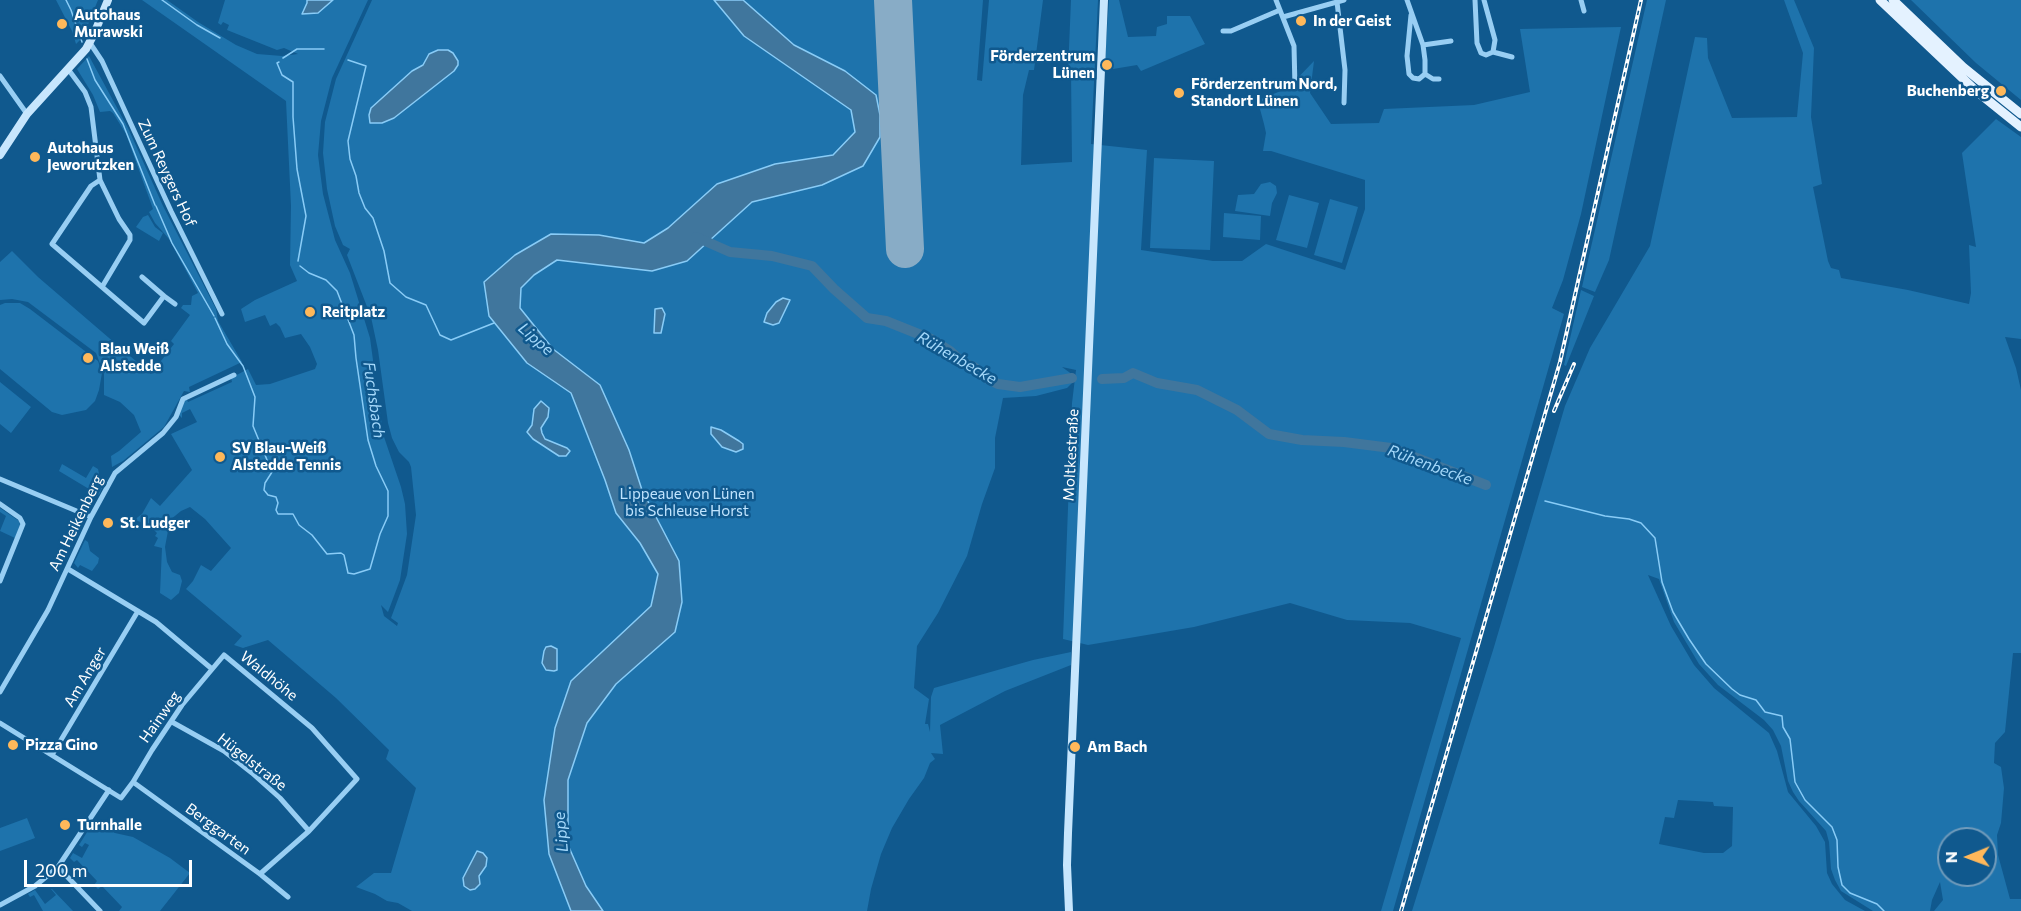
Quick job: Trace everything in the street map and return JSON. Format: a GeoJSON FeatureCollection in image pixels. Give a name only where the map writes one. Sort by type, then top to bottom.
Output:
{"type":"FeatureCollection","features":[{"type":"Feature","properties":{"kind":"main road"},"geometry":{"type":"LineString","coordinates":[[1880,0],[1974,90],[2021,127]]}},
{"type":"Feature","properties":{"kind":"main road"},"geometry":{"type":"LineString","coordinates":[[1893,0],[1963,67],[2021,114]]}},
{"type":"Feature","properties":{"kind":"street"},"geometry":{"type":"LineString","coordinates":[[0,155],[27,114],[90,43],[108,0]]}},
{"type":"Feature","properties":{"kind":"street","name":"Moltkestraße"},"geometry":{"type":"LineString","coordinates":[[1069,911],[1067,854],[1104,0]]}},
{"type":"Feature","properties":{"kind":"street"},"geometry":{"type":"LineString","coordinates":[[1276,0],[1294,46],[1294,88]]}},
{"type":"Feature","properties":{"kind":"street"},"geometry":{"type":"LineString","coordinates":[[1284,17],[1344,0]]}},
{"type":"Feature","properties":{"kind":"street"},"geometry":{"type":"LineString","coordinates":[[1407,0],[1423,45],[1425,75]]}},
{"type":"Feature","properties":{"kind":"street"},"geometry":{"type":"LineString","coordinates":[[1475,0],[1475,32],[1479,50],[1486,55],[1493,52],[1512,57]]}},
{"type":"Feature","properties":{"kind":"street"},"geometry":{"type":"LineString","coordinates":[[1484,0],[1493,32],[1495,48],[1493,52]]}},
{"type":"Feature","properties":{"kind":"street"},"geometry":{"type":"LineString","coordinates":[[1581,0],[1584,11]]}},
{"type":"Feature","properties":{"kind":"street"},"geometry":{"type":"LineString","coordinates":[[1337,2],[1346,70],[1344,103]]}},
{"type":"Feature","properties":{"kind":"street"},"geometry":{"type":"LineString","coordinates":[[1223,31],[1231,31],[1280,10]]}},
{"type":"Feature","properties":{"kind":"street"},"geometry":{"type":"LineString","coordinates":[[1411,15],[1406,45],[1408,70],[1411,77],[1416,79],[1425,75]]}},
{"type":"Feature","properties":{"kind":"street"},"geometry":{"type":"LineString","coordinates":[[1423,45],[1451,41]]}},
{"type":"Feature","properties":{"kind":"street","name":"Zum Reygers Hof"},"geometry":{"type":"LineString","coordinates":[[90,43],[102,61],[171,211],[222,314]]}},
{"type":"Feature","properties":{"kind":"street"},"geometry":{"type":"LineString","coordinates":[[68,69],[85,92],[90,107],[100,180],[130,240],[102,287]]}},
{"type":"Feature","properties":{"kind":"street"},"geometry":{"type":"LineString","coordinates":[[1425,75],[1439,79]]}},
{"type":"Feature","properties":{"kind":"street"},"geometry":{"type":"LineString","coordinates":[[0,76],[27,114]]}},
{"type":"Feature","properties":{"kind":"street"},"geometry":{"type":"LineString","coordinates":[[100,180],[91,186],[52,244],[144,323],[165,296]]}},
{"type":"Feature","properties":{"kind":"street"},"geometry":{"type":"LineString","coordinates":[[142,277],[175,304]]}},
{"type":"Feature","properties":{"kind":"street","name":"Am Heikenberg"},"geometry":{"type":"LineString","coordinates":[[0,692],[48,610],[91,517],[115,473],[163,433],[176,417],[183,399],[234,375]]}},
{"type":"Feature","properties":{"kind":"street"},"geometry":{"type":"LineString","coordinates":[[0,479],[91,517]]}},
{"type":"Feature","properties":{"kind":"street"},"geometry":{"type":"LineString","coordinates":[[0,504],[20,518],[23,524],[0,581]]}},
{"type":"Feature","properties":{"kind":"street"},"geometry":{"type":"LineString","coordinates":[[68,569],[138,610],[165,629],[212,669]]}},
{"type":"Feature","properties":{"kind":"street","name":"Am Anger"},"geometry":{"type":"LineString","coordinates":[[52,755],[138,610]]}},
{"type":"Feature","properties":{"kind":"street","name":"Waldhöhe"},"geometry":{"type":"LineString","coordinates":[[212,669],[224,655],[312,728],[357,779],[309,831]]}},
{"type":"Feature","properties":{"kind":"street","name":"Hainweg"},"geometry":{"type":"LineString","coordinates":[[133,782],[182,705],[212,669]]}},
{"type":"Feature","properties":{"kind":"street","name":"Hügelstraße"},"geometry":{"type":"LineString","coordinates":[[172,722],[224,751],[252,773],[280,798],[309,831]]}},
{"type":"Feature","properties":{"kind":"street"},"geometry":{"type":"LineString","coordinates":[[0,723],[121,798],[133,782]]}},
{"type":"Feature","properties":{"kind":"street","name":"Berggarten"},"geometry":{"type":"LineString","coordinates":[[133,782],[288,897]]}},
{"type":"Feature","properties":{"kind":"street"},"geometry":{"type":"LineString","coordinates":[[0,905],[34,886],[58,867],[109,790]]}},
{"type":"Feature","properties":{"kind":"street"},"geometry":{"type":"LineString","coordinates":[[260,874],[309,831]]}},
{"type":"Feature","properties":{"kind":"street"},"geometry":{"type":"LineString","coordinates":[[58,867],[100,911]]}},
{"type":"Feature","properties":{"kind":"green space"},"geometry":{"type":"Polygon","coordinates":[[[56,0],[98,0],[83,37],[76,44],[72,31],[56,0]]]}},
{"type":"Feature","properties":{"kind":"green space","name":"Lippeaue von Lünen bis Schleuse Horst"},"geometry":{"type":"Polygon","coordinates":[[[142,0],[167,0],[236,45],[257,54],[282,56],[298,54],[284,48],[277,50],[227,30],[229,25],[223,22],[221,25],[218,23],[225,0],[368,0],[332,78],[321,121],[318,155],[323,194],[335,240],[350,273],[370,338],[383,434],[405,504],[407,534],[400,580],[388,612],[381,605],[384,616],[397,626],[398,623],[391,618],[407,575],[416,515],[411,467],[399,452],[392,438],[371,317],[347,255],[350,249],[343,245],[335,226],[327,189],[323,153],[325,122],[336,79],[372,0],[983,0],[977,80],[982,81],[989,0],[1043,0],[1034,70],[1029,70],[1023,95],[1021,165],[1072,162],[1071,72],[1068,72],[1071,0],[1098,0],[1091,144],[1147,150],[1141,250],[1213,261],[1242,261],[1266,244],[1345,270],[1365,209],[1365,180],[1271,151],[1263,151],[1266,133],[1260,109],[1254,102],[1288,88],[1314,61],[1310,93],[1331,124],[1379,123],[1384,109],[1474,105],[1530,92],[1520,29],[1621,27],[1581,214],[1563,280],[1552,308],[1564,314],[1393,911],[1381,911],[1461,638],[1410,623],[1347,620],[1290,603],[1194,627],[1088,645],[1063,639],[1072,403],[1076,370],[1062,367],[1073,375],[1072,383],[1067,388],[1036,396],[1003,398],[995,438],[995,468],[967,556],[938,613],[917,646],[914,688],[929,699],[925,724],[928,724],[930,732],[931,697],[934,688],[1033,660],[1071,652],[1071,665],[1005,691],[940,725],[943,754],[931,753],[935,759],[930,763],[924,778],[892,828],[881,854],[867,911],[412,911],[398,903],[387,901],[356,887],[374,873],[391,873],[416,788],[386,759],[389,750],[336,698],[268,640],[243,648],[234,645],[242,636],[186,589],[201,565],[211,571],[231,548],[205,519],[190,507],[170,520],[165,547],[167,562],[172,572],[180,575],[182,581],[179,593],[171,600],[160,593],[162,548],[154,546],[158,538],[154,530],[156,526],[134,520],[142,514],[151,498],[160,506],[192,470],[171,434],[197,422],[190,409],[182,413],[182,418],[179,415],[184,400],[188,402],[232,382],[231,378],[248,369],[256,385],[270,384],[315,369],[317,364],[310,347],[301,334],[285,338],[276,323],[270,326],[265,315],[245,322],[241,309],[297,281],[290,265],[291,206],[286,101],[142,0]]]}},
{"type":"Feature","properties":{"kind":"green space"},"geometry":{"type":"Polygon","coordinates":[[[1109,0],[1119,0],[1128,37],[1156,36],[1157,27],[1167,24],[1167,16],[1190,16],[1205,44],[1141,71],[1137,65],[1113,69],[1105,59],[1109,0]]]}},
{"type":"Feature","properties":{"kind":"green space"},"geometry":{"type":"Polygon","coordinates":[[[1647,0],[1666,0],[1609,260],[1595,292],[1582,287],[1647,0]]]}},
{"type":"Feature","properties":{"kind":"green space"},"geometry":{"type":"Polygon","coordinates":[[[1784,0],[1794,0],[1814,48],[1811,117],[1822,184],[1813,187],[1831,268],[1839,270],[1841,278],[1969,304],[1971,293],[1969,245],[1976,247],[1962,153],[1996,119],[2021,137],[2021,339],[2005,337],[2021,390],[2021,653],[2013,653],[2005,732],[1995,743],[1994,763],[2001,767],[2004,788],[2001,823],[1997,835],[1997,827],[1937,827],[1938,887],[1930,911],[1873,911],[1841,891],[1831,869],[1826,831],[1793,792],[1788,781],[1781,746],[1773,730],[1764,720],[1718,685],[1699,664],[1674,622],[1659,579],[1648,575],[1671,626],[1694,665],[1714,688],[1769,733],[1777,751],[1788,792],[1816,826],[1825,842],[1827,873],[1832,884],[1845,900],[1865,911],[1412,911],[1494,647],[1565,406],[1590,348],[1650,246],[1695,37],[1707,38],[1708,58],[1732,118],[1797,117],[1803,53],[1784,0]],[[1678,800],[1674,818],[1665,817],[1659,844],[1704,853],[1723,853],[1732,846],[1733,807],[1714,806],[1713,802],[1678,800]]]}},
{"type":"Feature","properties":{"kind":"green space"},"geometry":{"type":"Polygon","coordinates":[[[1911,0],[2021,0],[2021,100],[1976,63],[1911,0]]]}},
{"type":"Feature","properties":{"kind":"green space"},"geometry":{"type":"Polygon","coordinates":[[[89,56],[128,128],[163,206],[216,309],[218,321],[242,362],[189,387],[190,392],[184,391],[164,427],[123,461],[112,467],[111,456],[141,432],[134,415],[120,402],[104,395],[104,374],[96,353],[28,302],[12,299],[0,300],[0,262],[12,251],[38,277],[151,374],[174,344],[171,341],[190,315],[181,308],[183,305],[191,305],[192,296],[198,293],[169,239],[149,212],[153,209],[126,134],[113,113],[100,112],[93,95],[77,69],[89,56]]]}},
{"type":"Feature","properties":{"kind":"green space"},"geometry":{"type":"Polygon","coordinates":[[[1154,158],[1214,161],[1210,250],[1150,248],[1154,158]]]}},
{"type":"Feature","properties":{"kind":"green space"},"geometry":{"type":"Polygon","coordinates":[[[1270,182],[1276,186],[1277,193],[1272,203],[1270,216],[1235,211],[1238,195],[1254,194],[1261,184],[1270,182]]]}},
{"type":"Feature","properties":{"kind":"green space"},"geometry":{"type":"Polygon","coordinates":[[[1289,195],[1319,203],[1307,248],[1276,240],[1289,195]]]}},
{"type":"Feature","properties":{"kind":"green space"},"geometry":{"type":"Polygon","coordinates":[[[1330,199],[1358,207],[1342,263],[1314,255],[1330,199]]]}},
{"type":"Feature","properties":{"kind":"green space"},"geometry":{"type":"Polygon","coordinates":[[[1224,213],[1261,216],[1260,240],[1223,237],[1224,213]]]}},
{"type":"Feature","properties":{"kind":"green space"},"geometry":{"type":"Polygon","coordinates":[[[148,215],[155,227],[163,233],[159,241],[136,227],[143,217],[148,215]]]}},
{"type":"Feature","properties":{"kind":"green space"},"geometry":{"type":"Polygon","coordinates":[[[1581,290],[1594,296],[1566,366],[1564,365],[1581,290]]]}},
{"type":"Feature","properties":{"kind":"green space"},"geometry":{"type":"Polygon","coordinates":[[[20,303],[30,309],[98,361],[102,373],[99,390],[95,401],[86,410],[62,415],[52,412],[0,369],[0,305],[20,303]]]}},
{"type":"Feature","properties":{"kind":"green space"},"geometry":{"type":"Polygon","coordinates":[[[0,382],[31,407],[11,433],[0,424],[0,382]]]}},
{"type":"Feature","properties":{"kind":"green space"},"geometry":{"type":"Polygon","coordinates":[[[62,464],[86,478],[93,466],[98,469],[102,488],[99,495],[59,471],[62,464]]]}},
{"type":"Feature","properties":{"kind":"green space"},"geometry":{"type":"Polygon","coordinates":[[[0,508],[19,521],[20,525],[15,538],[0,531],[6,516],[0,512],[0,508]]]}},
{"type":"Feature","properties":{"kind":"green space"},"geometry":{"type":"Polygon","coordinates":[[[85,540],[88,542],[90,551],[99,558],[92,571],[80,565],[78,568],[74,563],[85,540]]]}},
{"type":"Feature","properties":{"kind":"green space"},"geometry":{"type":"Polygon","coordinates":[[[27,818],[35,838],[0,851],[0,828],[27,818]]]}},
{"type":"Feature","properties":{"kind":"green space"},"geometry":{"type":"Polygon","coordinates":[[[94,821],[115,833],[133,837],[170,858],[190,873],[160,911],[119,911],[122,907],[102,886],[98,889],[94,885],[97,881],[77,860],[74,862],[70,858],[73,853],[82,858],[89,845],[85,843],[82,847],[79,845],[94,821]]]}},
{"type":"Feature","properties":{"kind":"green space"},"geometry":{"type":"Polygon","coordinates":[[[1997,835],[1998,855],[2010,899],[2021,899],[2021,911],[1934,911],[1943,900],[1941,887],[1997,887],[1997,835]]]}},
{"type":"Feature","properties":{"kind":"green space"},"geometry":{"type":"Polygon","coordinates":[[[51,889],[73,911],[43,911],[34,895],[30,897],[28,894],[35,890],[45,904],[56,895],[51,889]]]}},
{"type":"Feature","properties":{"kind":"water"},"geometry":{"type":"Polygon","coordinates":[[[307,0],[333,0],[318,13],[302,14],[307,0]]]}},
{"type":"Feature","properties":{"kind":"water","name":"Lippe"},"geometry":{"type":"Polygon","coordinates":[[[714,0],[743,0],[794,45],[845,71],[876,95],[880,115],[880,137],[863,166],[822,185],[752,202],[687,261],[652,271],[557,260],[534,275],[521,288],[520,308],[553,349],[600,385],[629,450],[642,490],[679,561],[682,602],[675,632],[616,684],[587,723],[568,780],[568,845],[586,886],[603,911],[571,911],[549,854],[544,800],[555,728],[571,681],[651,606],[658,574],[640,543],[616,513],[571,393],[527,363],[489,316],[484,282],[515,255],[551,234],[599,235],[644,243],[668,228],[717,184],[775,164],[833,155],[855,132],[851,110],[744,36],[714,0]]]}},
{"type":"Feature","properties":{"kind":"water"},"geometry":{"type":"Polygon","coordinates":[[[438,50],[448,50],[453,53],[458,61],[454,71],[394,118],[382,123],[370,123],[371,108],[412,71],[423,65],[429,54],[438,50]]]}},
{"type":"Feature","properties":{"kind":"water"},"geometry":{"type":"Polygon","coordinates":[[[783,298],[790,300],[779,323],[773,325],[764,322],[767,313],[776,302],[783,298]]]}},
{"type":"Feature","properties":{"kind":"water"},"geometry":{"type":"Polygon","coordinates":[[[662,308],[665,314],[661,333],[654,333],[655,309],[662,308]]]}},
{"type":"Feature","properties":{"kind":"water"},"geometry":{"type":"Polygon","coordinates":[[[541,401],[549,408],[548,417],[541,428],[542,433],[545,439],[567,448],[570,451],[566,456],[559,456],[533,439],[527,432],[532,425],[534,409],[541,401]]]}},
{"type":"Feature","properties":{"kind":"water"},"geometry":{"type":"Polygon","coordinates":[[[711,427],[739,441],[743,444],[743,449],[736,452],[722,447],[711,434],[711,427]]]}},
{"type":"Feature","properties":{"kind":"water"},"geometry":{"type":"Polygon","coordinates":[[[551,646],[557,649],[557,670],[554,671],[546,670],[542,663],[546,647],[551,646]]]}},
{"type":"Feature","properties":{"kind":"water"},"geometry":{"type":"Polygon","coordinates":[[[477,851],[483,853],[487,858],[486,866],[479,876],[480,884],[470,890],[464,886],[463,878],[477,851]]]}},
{"type":"Feature","properties":{"kind":"waterway","name":"Fuchsbach"},"geometry":{"type":"LineString","coordinates":[[66,0],[82,42]]}},
{"type":"Feature","properties":{"kind":"waterway"},"geometry":{"type":"LineString","coordinates":[[162,0],[220,38]]}},
{"type":"Feature","properties":{"kind":"waterway","name":"Fuchsbach"},"geometry":{"type":"LineString","coordinates":[[283,58],[297,49],[324,49]]}},
{"type":"Feature","properties":{"kind":"waterway","name":"Fuchsbach"},"geometry":{"type":"LineString","coordinates":[[87,59],[95,80],[123,124],[155,205]]}},
{"type":"Feature","properties":{"kind":"waterway","name":"Fuchsbach"},"geometry":{"type":"LineString","coordinates":[[348,60],[366,66],[348,141],[359,193],[365,208],[373,218],[384,251],[390,283],[406,297],[426,305],[440,335],[451,340],[494,323]]}},
{"type":"Feature","properties":{"kind":"waterway","name":"Fuchsbach"},"geometry":{"type":"LineString","coordinates":[[279,62],[277,63],[282,75],[293,82],[297,169],[306,216],[298,261]]}},
{"type":"Feature","properties":{"kind":"waterway","name":"Fuchsbach"},"geometry":{"type":"LineString","coordinates":[[156,206],[172,243],[214,316]]}},
{"type":"Feature","properties":{"kind":"waterway","name":"Rühenbecke"},"geometry":{"type":"LineString","coordinates":[[696,237],[730,252],[772,256],[812,266],[867,318],[886,321],[931,339],[963,363],[974,367],[998,384],[1020,387],[1072,378]]}},
{"type":"Feature","properties":{"kind":"waterway","name":"Fuchsbach"},"geometry":{"type":"LineString","coordinates":[[215,318],[227,344],[243,366],[255,397],[253,426],[272,472],[265,483],[264,490],[268,495],[276,497],[278,514],[293,514],[299,525],[312,535],[327,554],[341,553],[344,555],[348,573],[354,574],[370,569],[388,516],[388,491],[376,466],[368,440],[354,335],[337,291],[326,280],[309,273],[300,266]]}},
{"type":"Feature","properties":{"kind":"waterway","name":"Rühenbecke"},"geometry":{"type":"LineString","coordinates":[[1102,379],[1124,378],[1133,373],[1157,383],[1197,390],[1237,410],[1269,434],[1302,440],[1391,448],[1486,485]]}},
{"type":"Feature","properties":{"kind":"waterway"},"geometry":{"type":"LineString","coordinates":[[1545,501],[1641,523],[1655,538],[1662,582],[1673,612],[1689,639],[1706,664],[1732,689],[1740,695],[1756,700],[1765,712],[1782,716],[1783,727],[1790,739],[1795,782],[1805,800],[1832,827],[1837,840],[1838,867],[1842,885],[1850,893],[1877,904],[1884,911]]}},
{"type":"Feature","properties":{"kind":"runway"},"geometry":{"type":"LineString","coordinates":[[893,0],[905,249]]}},
{"type":"Feature","properties":{"kind":"railway"},"geometry":{"type":"LineString","coordinates":[[1401,911],[1560,362],[1641,0]]}},
{"type":"Feature","properties":{"kind":"railway"},"geometry":{"type":"LineString","coordinates":[[1554,411],[1574,364]]}},
{"type":"Feature","properties":{"kind":"place","name":"In der Geist"},"geometry":{"type":"Point","coordinates":[1301,21]}},
{"type":"Feature","properties":{"kind":"place","name":"Autohaus Murawski"},"geometry":{"type":"Point","coordinates":[62,24]}},
{"type":"Feature","properties":{"kind":"place","name":"Förderzentrum Lünen"},"geometry":{"type":"Point","coordinates":[1107,65]}},
{"type":"Feature","properties":{"kind":"place","name":"Buchenberg"},"geometry":{"type":"Point","coordinates":[2001,91]}},
{"type":"Feature","properties":{"kind":"place","name":"Förderzentrum Nord, Standort Lünen"},"geometry":{"type":"Point","coordinates":[1179,93]}},
{"type":"Feature","properties":{"kind":"place","name":"Autohaus Jeworutzken"},"geometry":{"type":"Point","coordinates":[35,157]}},
{"type":"Feature","properties":{"kind":"place","name":"Reitplatz"},"geometry":{"type":"Point","coordinates":[310,312]}},
{"type":"Feature","properties":{"kind":"place","name":"Blau Weiß Alstedde"},"geometry":{"type":"Point","coordinates":[88,358]}},
{"type":"Feature","properties":{"kind":"place","name":"SV Blau-Weiß Alstedde Tennis"},"geometry":{"type":"Point","coordinates":[220,457]}},
{"type":"Feature","properties":{"kind":"place","name":"St. Ludger"},"geometry":{"type":"Point","coordinates":[108,523]}},
{"type":"Feature","properties":{"kind":"place","name":"Pizza Gino"},"geometry":{"type":"Point","coordinates":[13,745]}},
{"type":"Feature","properties":{"kind":"place","name":"Am Bach"},"geometry":{"type":"Point","coordinates":[1075,747]}},
{"type":"Feature","properties":{"kind":"place","name":"Turnhalle"},"geometry":{"type":"Point","coordinates":[65,825]}}]}
